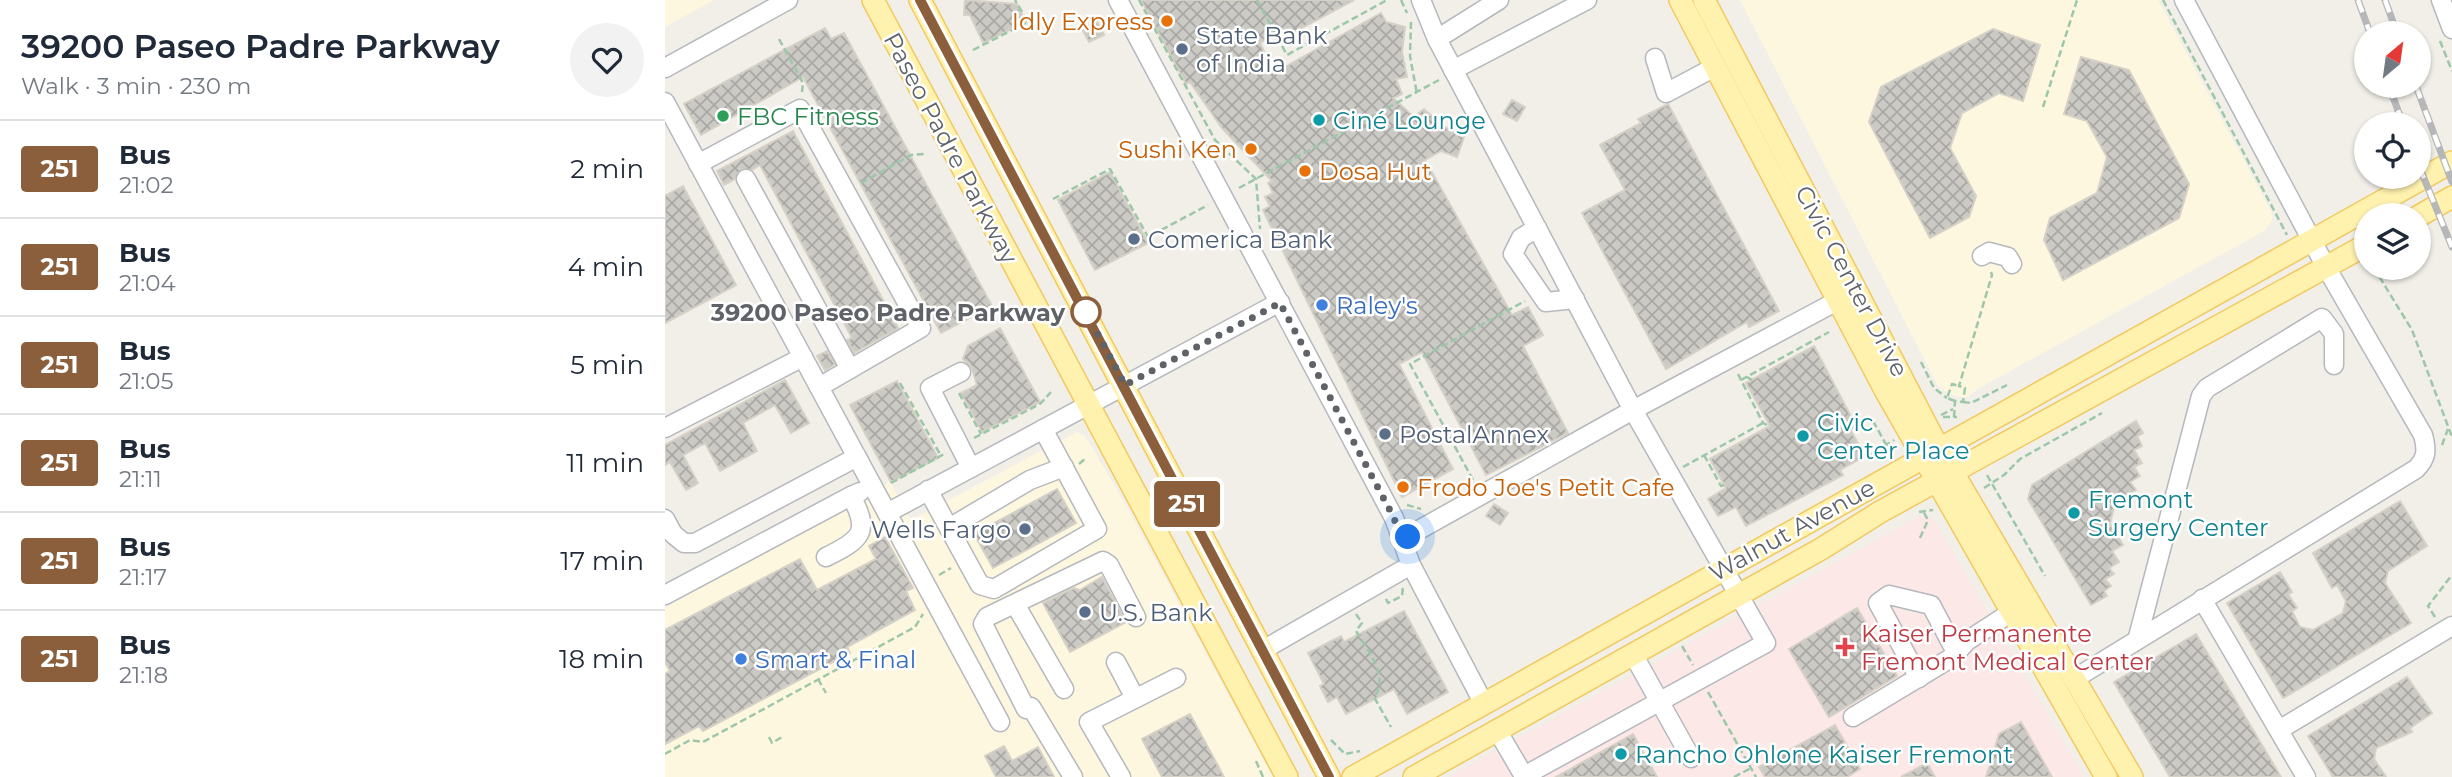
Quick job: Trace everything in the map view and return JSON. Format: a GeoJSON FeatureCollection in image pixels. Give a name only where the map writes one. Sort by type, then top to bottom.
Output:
{"type":"FeatureCollection","features":[{"type":"Feature","properties":{"kind":"main road","name":"Paseo Padre Parkway"},"geometry":{"type":"LineString","coordinates":[[873,0],[1287,777]]}},
{"type":"Feature","properties":{"kind":"main road","name":"Paseo Padre Parkway"},"geometry":{"type":"LineString","coordinates":[[920,0],[1329,777]]}},
{"type":"Feature","properties":{"kind":"main road","name":"Civic Center Drive"},"geometry":{"type":"LineString","coordinates":[[1680,0],[1713,68],[1839,300],[1945,478],[2074,679],[2132,777]]}},
{"type":"Feature","properties":{"kind":"main road","name":"Civic Center Drive"},"geometry":{"type":"LineString","coordinates":[[1704,0],[1931,453]]}},
{"type":"Feature","properties":{"kind":"main road","name":"Walnut Avenue"},"geometry":{"type":"LineString","coordinates":[[1353,777],[2452,162]]}},
{"type":"Feature","properties":{"kind":"main road"},"geometry":{"type":"LineString","coordinates":[[2431,209],[2452,197]]}},
{"type":"Feature","properties":{"kind":"main road","name":"Walnut Avenue"},"geometry":{"type":"LineString","coordinates":[[1414,777],[2354,252]]}},
{"type":"Feature","properties":{"kind":"main road","name":"Civic Center Drive"},"geometry":{"type":"LineString","coordinates":[[1945,478],[2010,613],[2106,777]]}},
{"type":"Feature","properties":{"kind":"street"},"geometry":{"type":"LineString","coordinates":[[665,68],[788,0]]}},
{"type":"Feature","properties":{"kind":"street"},"geometry":{"type":"LineString","coordinates":[[1118,0],[1394,518],[1411,565],[1484,704]]}},
{"type":"Feature","properties":{"kind":"street"},"geometry":{"type":"LineString","coordinates":[[1421,0],[1453,70],[1633,410],[1766,643],[1524,776],[1497,730]]}},
{"type":"Feature","properties":{"kind":"street"},"geometry":{"type":"LineString","coordinates":[[1437,39],[1499,0]]}},
{"type":"Feature","properties":{"kind":"street"},"geometry":{"type":"LineString","coordinates":[[1453,70],[1587,0]]}},
{"type":"Feature","properties":{"kind":"street"},"geometry":{"type":"LineString","coordinates":[[2074,679],[2416,469],[2424,461],[2427,449],[2423,435],[2326,267],[2303,245],[2184,0]]}},
{"type":"Feature","properties":{"kind":"street"},"geometry":{"type":"LineString","coordinates":[[2441,0],[2452,29]]}},
{"type":"Feature","properties":{"kind":"street"},"geometry":{"type":"LineString","coordinates":[[1655,58],[1667,93],[1713,68]]}},
{"type":"Feature","properties":{"kind":"street"},"geometry":{"type":"LineString","coordinates":[[665,102],[857,457],[878,484],[887,513],[1000,722]]}},
{"type":"Feature","properties":{"kind":"street"},"geometry":{"type":"LineString","coordinates":[[698,163],[800,109],[921,328],[818,387]]}},
{"type":"Feature","properties":{"kind":"street"},"geometry":{"type":"LineString","coordinates":[[746,179],[850,369]]}},
{"type":"Feature","properties":{"kind":"street"},"geometry":{"type":"LineString","coordinates":[[1537,228],[1521,238],[1513,254],[1546,302],[1575,299]]}},
{"type":"Feature","properties":{"kind":"street"},"geometry":{"type":"LineString","coordinates":[[1982,256],[1989,252],[2008,257],[2012,264]]}},
{"type":"Feature","properties":{"kind":"street"},"geometry":{"type":"LineString","coordinates":[[1401,540],[1633,410],[1839,300]]}},
{"type":"Feature","properties":{"kind":"street"},"geometry":{"type":"LineString","coordinates":[[887,513],[1280,303]]}},
{"type":"Feature","properties":{"kind":"street"},"geometry":{"type":"LineString","coordinates":[[2139,637],[2201,396],[2207,388],[2322,318],[2334,334],[2334,365]]}},
{"type":"Feature","properties":{"kind":"street"},"geometry":{"type":"LineString","coordinates":[[665,428],[803,357]]}},
{"type":"Feature","properties":{"kind":"street"},"geometry":{"type":"LineString","coordinates":[[961,372],[929,388],[971,468]]}},
{"type":"Feature","properties":{"kind":"street"},"geometry":{"type":"LineString","coordinates":[[928,491],[980,585],[994,589],[1097,529],[1043,429]]}},
{"type":"Feature","properties":{"kind":"street"},"geometry":{"type":"LineString","coordinates":[[665,519],[673,534],[684,543],[695,543],[857,457]]}},
{"type":"Feature","properties":{"kind":"street"},"geometry":{"type":"LineString","coordinates":[[949,528],[1030,480],[1064,467]]}},
{"type":"Feature","properties":{"kind":"street"},"geometry":{"type":"LineString","coordinates":[[665,595],[878,484]]}},
{"type":"Feature","properties":{"kind":"street"},"geometry":{"type":"LineString","coordinates":[[826,557],[847,547],[862,527],[863,517],[851,496]]}},
{"type":"Feature","properties":{"kind":"street"},"geometry":{"type":"LineString","coordinates":[[1073,777],[1028,708],[983,624],[988,617],[1103,561],[1109,565],[1136,617]]}},
{"type":"Feature","properties":{"kind":"street"},"geometry":{"type":"LineString","coordinates":[[1263,650],[1411,565]]}},
{"type":"Feature","properties":{"kind":"street"},"geometry":{"type":"LineString","coordinates":[[1919,678],[1878,603],[1881,598],[1889,595],[1931,605],[1956,652]]}},
{"type":"Feature","properties":{"kind":"street"},"geometry":{"type":"LineString","coordinates":[[2202,599],[2306,777]]}},
{"type":"Feature","properties":{"kind":"street"},"geometry":{"type":"LineString","coordinates":[[1015,604],[1064,689]]}},
{"type":"Feature","properties":{"kind":"street"},"geometry":{"type":"LineString","coordinates":[[1853,717],[1919,678],[1967,641],[2010,613]]}},
{"type":"Feature","properties":{"kind":"street"},"geometry":{"type":"LineString","coordinates":[[2279,730],[2447,628]]}},
{"type":"Feature","properties":{"kind":"street"},"geometry":{"type":"LineString","coordinates":[[1633,654],[1691,758]]}},
{"type":"Feature","properties":{"kind":"street"},"geometry":{"type":"LineString","coordinates":[[1116,662],[1135,698]]}},
{"type":"Feature","properties":{"kind":"street"},"geometry":{"type":"LineString","coordinates":[[1121,777],[1089,722],[1176,678]]}},
{"type":"Feature","properties":{"kind":"path"},"geometry":{"type":"LineString","coordinates":[[973,50],[1028,22],[1016,0]]}},
{"type":"Feature","properties":{"kind":"path"},"geometry":{"type":"LineString","coordinates":[[1139,0],[1215,140],[1256,179],[1261,237]]}},
{"type":"Feature","properties":{"kind":"path"},"geometry":{"type":"LineString","coordinates":[[1257,0],[1287,55],[1387,0]]}},
{"type":"Feature","properties":{"kind":"path"},"geometry":{"type":"LineString","coordinates":[[1401,0],[1412,23],[1410,56],[1416,94]]}},
{"type":"Feature","properties":{"kind":"path"},"geometry":{"type":"LineString","coordinates":[[2043,107],[2077,0]]}},
{"type":"Feature","properties":{"kind":"path"},"geometry":{"type":"LineString","coordinates":[[2163,0],[2303,245]]}},
{"type":"Feature","properties":{"kind":"path"},"geometry":{"type":"LineString","coordinates":[[779,39],[803,83],[800,109]]}},
{"type":"Feature","properties":{"kind":"path"},"geometry":{"type":"LineString","coordinates":[[1053,200],[1110,169],[1148,237],[1416,94],[1453,70]]}},
{"type":"Feature","properties":{"kind":"path"},"geometry":{"type":"LineString","coordinates":[[845,191],[911,155],[924,154]]}},
{"type":"Feature","properties":{"kind":"path"},"geometry":{"type":"LineString","coordinates":[[1959,386],[1991,279]]}},
{"type":"Feature","properties":{"kind":"path"},"geometry":{"type":"LineString","coordinates":[[2381,280],[2412,330],[2452,437]]}},
{"type":"Feature","properties":{"kind":"path"},"geometry":{"type":"LineString","coordinates":[[1481,496],[1410,364],[1538,294]]}},
{"type":"Feature","properties":{"kind":"path"},"geometry":{"type":"LineString","coordinates":[[1741,380],[1829,332]]}},
{"type":"Feature","properties":{"kind":"path"},"geometry":{"type":"LineString","coordinates":[[1921,362],[1934,388],[1955,401],[1971,403],[2007,385]]}},
{"type":"Feature","properties":{"kind":"path"},"geometry":{"type":"LineString","coordinates":[[1670,474],[1765,424],[1734,367]]}},
{"type":"Feature","properties":{"kind":"path"},"geometry":{"type":"LineString","coordinates":[[1747,377],[1752,380]]}},
{"type":"Feature","properties":{"kind":"path"},"geometry":{"type":"LineString","coordinates":[[900,383],[941,456]]}},
{"type":"Feature","properties":{"kind":"path"},"geometry":{"type":"LineString","coordinates":[[1947,398],[1952,384],[1965,388],[1963,402]]}},
{"type":"Feature","properties":{"kind":"path"},"geometry":{"type":"LineString","coordinates":[[969,441],[1039,404],[1051,392]]}},
{"type":"Feature","properties":{"kind":"path"},"geometry":{"type":"LineString","coordinates":[[959,393],[981,434]]}},
{"type":"Feature","properties":{"kind":"path"},"geometry":{"type":"LineString","coordinates":[[1955,401],[1952,414],[1959,426]]}},
{"type":"Feature","properties":{"kind":"path"},"geometry":{"type":"LineString","coordinates":[[1873,421],[1896,461]]}},
{"type":"Feature","properties":{"kind":"path"},"geometry":{"type":"LineString","coordinates":[[1869,460],[1903,434]]}},
{"type":"Feature","properties":{"kind":"path"},"geometry":{"type":"LineString","coordinates":[[878,484],[894,482],[953,449]]}},
{"type":"Feature","properties":{"kind":"path"},"geometry":{"type":"LineString","coordinates":[[1704,455],[1721,486],[1724,485]]}},
{"type":"Feature","properties":{"kind":"path"},"geometry":{"type":"LineString","coordinates":[[1981,466],[2045,576]]}},
{"type":"Feature","properties":{"kind":"path"},"geometry":{"type":"LineString","coordinates":[[1403,502],[1422,509]]}},
{"type":"Feature","properties":{"kind":"path"},"geometry":{"type":"LineString","coordinates":[[1919,502],[1927,520],[1920,538]]}},
{"type":"Feature","properties":{"kind":"path"},"geometry":{"type":"LineString","coordinates":[[939,575],[957,564]]}},
{"type":"Feature","properties":{"kind":"path"},"geometry":{"type":"LineString","coordinates":[[2447,628],[2428,606],[2452,575]]}},
{"type":"Feature","properties":{"kind":"path"},"geometry":{"type":"LineString","coordinates":[[1354,611],[1362,623],[1356,631],[1381,677],[1380,689],[1374,696],[1391,727]]}},
{"type":"Feature","properties":{"kind":"path"},"geometry":{"type":"LineString","coordinates":[[665,754],[690,740],[703,742],[915,627],[923,615]]}},
{"type":"Feature","properties":{"kind":"path"},"geometry":{"type":"LineString","coordinates":[[1682,646],[1694,668]]}},
{"type":"Feature","properties":{"kind":"path"},"geometry":{"type":"LineString","coordinates":[[818,679],[826,693]]}},
{"type":"Feature","properties":{"kind":"path"},"geometry":{"type":"LineString","coordinates":[[1707,689],[1756,777]]}},
{"type":"Feature","properties":{"kind":"path"},"geometry":{"type":"LineString","coordinates":[[769,737],[772,743],[782,737]]}},
{"type":"Feature","properties":{"kind":"path"},"geometry":{"type":"LineString","coordinates":[[1255,759],[1263,777]]}},
{"type":"Feature","properties":{"kind":"path"},"geometry":{"type":"LineString","coordinates":[[1734,777],[1751,768]]}},
{"type":"Feature","properties":{"kind":"shaded area"},"geometry":{"type":"Polygon","coordinates":[[[665,0],[714,0],[665,27],[665,0]]]}},
{"type":"Feature","properties":{"kind":"shaded area"},"geometry":{"type":"Polygon","coordinates":[[[1740,0],[2158,0],[2272,213],[2272,221],[2264,231],[1981,387],[1966,398],[1951,395],[1938,386],[1740,0]]]}},
{"type":"Feature","properties":{"kind":"shaded area"},"geometry":{"type":"Polygon","coordinates":[[[1077,432],[1085,436],[1119,493],[1273,777],[665,777],[665,608],[890,482],[911,520],[1077,432]]]}},
{"type":"Feature","properties":{"kind":"shaded area","name":"Kaiser Permanente Fremont Medical Center"},"geometry":{"type":"Polygon","coordinates":[[[1920,516],[1933,518],[2084,777],[1448,777],[1920,516]]]}},
{"type":"Feature","properties":{"kind":"building"},"geometry":{"type":"Polygon","coordinates":[[[965,0],[1017,4],[1026,22],[983,43],[970,15],[964,15],[965,0]]]}},
{"type":"Feature","properties":{"kind":"building"},"geometry":{"type":"Polygon","coordinates":[[[1141,0],[1354,0],[1287,36],[1283,29],[1260,43],[1274,73],[1381,13],[1386,22],[1405,27],[1402,52],[1407,77],[1396,79],[1402,94],[1393,98],[1414,117],[1424,109],[1443,126],[1464,137],[1457,157],[1441,151],[1425,160],[1512,315],[1528,307],[1543,335],[1523,346],[1568,433],[1486,475],[1422,352],[1399,364],[1453,469],[1402,497],[1263,210],[1270,206],[1265,197],[1273,193],[1268,183],[1272,181],[1222,128],[1190,82],[1186,84],[1141,0]]]}},
{"type":"Feature","properties":{"kind":"building"},"geometry":{"type":"Polygon","coordinates":[[[1097,21],[1104,35],[1089,42],[1082,29],[1097,21]]]}},
{"type":"Feature","properties":{"kind":"building"},"geometry":{"type":"Polygon","coordinates":[[[825,28],[831,39],[844,33],[992,306],[941,333],[803,77],[701,135],[684,104],[825,28]]]}},
{"type":"Feature","properties":{"kind":"building"},"geometry":{"type":"Polygon","coordinates":[[[1993,29],[2040,45],[2023,101],[1999,93],[1962,113],[1950,148],[1976,196],[1969,217],[1930,238],[1869,122],[1881,87],[1993,29]]]}},
{"type":"Feature","properties":{"kind":"building"},"geometry":{"type":"Polygon","coordinates":[[[2081,57],[2129,70],[2189,184],[2179,218],[2063,280],[2044,240],[2050,218],[2097,193],[2107,157],[2087,121],[2064,114],[2081,57]]]}},
{"type":"Feature","properties":{"kind":"building"},"geometry":{"type":"Polygon","coordinates":[[[1512,100],[1525,107],[1517,121],[1503,114],[1512,100]]]}},
{"type":"Feature","properties":{"kind":"building"},"geometry":{"type":"Polygon","coordinates":[[[1668,104],[1779,311],[1749,327],[1747,322],[1666,369],[1582,213],[1625,190],[1600,145],[1641,123],[1638,119],[1668,104]]]}},
{"type":"Feature","properties":{"kind":"building"},"geometry":{"type":"Polygon","coordinates":[[[793,131],[898,328],[854,353],[847,340],[852,338],[760,165],[752,170],[741,169],[735,179],[724,185],[717,171],[793,131]]]}},
{"type":"Feature","properties":{"kind":"building"},"geometry":{"type":"Polygon","coordinates":[[[1110,172],[1148,243],[1095,270],[1058,200],[1110,172]]]}},
{"type":"Feature","properties":{"kind":"building"},"geometry":{"type":"Polygon","coordinates":[[[683,186],[736,285],[665,323],[665,196],[683,186]]]}},
{"type":"Feature","properties":{"kind":"building"},"geometry":{"type":"Polygon","coordinates":[[[1000,328],[1040,402],[982,432],[961,393],[977,385],[971,366],[963,359],[968,346],[1000,328]]]}},
{"type":"Feature","properties":{"kind":"building","name":"Civic Center Place"},"geometry":{"type":"Polygon","coordinates":[[[1814,346],[1856,426],[1850,429],[1865,456],[1840,470],[1843,475],[1746,526],[1736,507],[1718,516],[1708,499],[1726,488],[1710,459],[1770,426],[1746,383],[1814,346]]]}},
{"type":"Feature","properties":{"kind":"building"},"geometry":{"type":"Polygon","coordinates":[[[827,351],[835,364],[825,370],[817,356],[827,351]]]}},
{"type":"Feature","properties":{"kind":"building"},"geometry":{"type":"Polygon","coordinates":[[[785,380],[809,423],[791,433],[775,405],[743,423],[757,451],[720,471],[705,443],[683,455],[698,483],[686,490],[670,462],[665,465],[665,445],[785,380]]]}},
{"type":"Feature","properties":{"kind":"building"},"geometry":{"type":"Polygon","coordinates":[[[897,381],[938,458],[891,482],[850,405],[897,381]]]}},
{"type":"Feature","properties":{"kind":"building","name":"Fremont Surgery Center"},"geometry":{"type":"Polygon","coordinates":[[[2136,421],[2143,433],[2137,436],[2142,446],[2134,450],[2142,463],[2134,467],[2140,476],[2130,482],[2136,490],[2115,502],[2110,524],[2123,545],[2112,551],[2119,562],[2109,568],[2114,574],[2105,579],[2111,586],[2104,591],[2107,596],[2091,605],[2028,499],[2032,485],[2136,421]]]}},
{"type":"Feature","properties":{"kind":"building","name":"Wells Fargo"},"geometry":{"type":"Polygon","coordinates":[[[1057,489],[1076,523],[993,568],[974,534],[1057,489]]]}},
{"type":"Feature","properties":{"kind":"building"},"geometry":{"type":"Polygon","coordinates":[[[2400,501],[2427,546],[2388,571],[2385,583],[2411,623],[2283,698],[2227,603],[2280,572],[2292,592],[2288,594],[2297,608],[2292,611],[2300,627],[2313,630],[2343,613],[2346,601],[2337,585],[2332,588],[2313,553],[2400,501]]]}},
{"type":"Feature","properties":{"kind":"building"},"geometry":{"type":"Polygon","coordinates":[[[1494,504],[1508,513],[1500,525],[1486,516],[1494,504]]]}},
{"type":"Feature","properties":{"kind":"building"},"geometry":{"type":"Polygon","coordinates":[[[885,537],[913,588],[906,591],[915,610],[847,647],[850,653],[703,731],[699,726],[665,744],[665,674],[670,671],[665,662],[665,630],[800,559],[817,590],[876,559],[869,546],[885,537]]]}},
{"type":"Feature","properties":{"kind":"building","name":"U.S. Bank"},"geometry":{"type":"Polygon","coordinates":[[[1102,577],[1126,622],[1070,652],[1043,603],[1074,588],[1080,590],[1102,577]]]}},
{"type":"Feature","properties":{"kind":"building"},"geometry":{"type":"Polygon","coordinates":[[[1857,608],[1897,676],[1829,717],[1789,649],[1857,608]]]}},
{"type":"Feature","properties":{"kind":"building"},"geometry":{"type":"Polygon","coordinates":[[[1404,611],[1448,692],[1407,714],[1394,689],[1346,714],[1337,697],[1328,702],[1320,686],[1324,684],[1308,653],[1341,636],[1344,642],[1404,611]]]}},
{"type":"Feature","properties":{"kind":"building"},"geometry":{"type":"Polygon","coordinates":[[[2196,634],[2281,777],[2170,777],[2114,682],[2196,634]]]}},
{"type":"Feature","properties":{"kind":"building"},"geometry":{"type":"Polygon","coordinates":[[[2407,677],[2432,713],[2410,728],[2412,732],[2376,748],[2374,759],[2386,777],[2333,777],[2308,736],[2407,677]]]}},
{"type":"Feature","properties":{"kind":"building"},"geometry":{"type":"Polygon","coordinates":[[[1190,714],[1224,777],[1162,777],[1142,739],[1190,714]]]}},
{"type":"Feature","properties":{"kind":"building"},"geometry":{"type":"Polygon","coordinates":[[[2021,722],[2052,777],[1986,777],[1999,734],[2021,722]]]}},
{"type":"Feature","properties":{"kind":"building"},"geometry":{"type":"Polygon","coordinates":[[[1835,725],[1860,769],[1847,777],[1765,777],[1759,767],[1835,725]]]}},
{"type":"Feature","properties":{"kind":"building","name":"Rancho Ohlone Kaiser Fremont"},"geometry":{"type":"Polygon","coordinates":[[[1633,734],[1657,777],[1556,777],[1633,734]]]}},
{"type":"Feature","properties":{"kind":"building"},"geometry":{"type":"Polygon","coordinates":[[[1004,746],[1012,761],[1038,747],[1054,777],[996,777],[985,756],[1004,746]]]}},
{"type":"Feature","properties":{"kind":"building"},"geometry":{"type":"Polygon","coordinates":[[[1927,763],[1935,777],[1901,777],[1927,763]]]}},
{"type":"Feature","properties":{"kind":"railway"},"geometry":{"type":"LineString","coordinates":[[2358,0],[2366,21]]}},
{"type":"Feature","properties":{"kind":"railway"},"geometry":{"type":"LineString","coordinates":[[2385,0],[2393,21]]}},
{"type":"Feature","properties":{"kind":"railway"},"geometry":{"type":"LineString","coordinates":[[2393,98],[2399,112]]}},
{"type":"Feature","properties":{"kind":"railway"},"geometry":{"type":"LineString","coordinates":[[2420,98],[2452,182]]}},
{"type":"Feature","properties":{"kind":"railway"},"geometry":{"type":"LineString","coordinates":[[2428,189],[2452,247]]}},
{"type":"Feature","properties":{"kind":"bus line","name":"251"},"geometry":{"type":"LineString","coordinates":[[920,0],[1329,777]]}},
{"type":"Feature","properties":{"kind":"place","name":"Idly Express"},"geometry":{"type":"Point","coordinates":[1167,21]}},
{"type":"Feature","properties":{"kind":"place","name":"State Bank of India"},"geometry":{"type":"Point","coordinates":[1182,49]}},
{"type":"Feature","properties":{"kind":"place","name":"FBC Fitness"},"geometry":{"type":"Point","coordinates":[723,116]}},
{"type":"Feature","properties":{"kind":"place","name":"Ciné Lounge"},"geometry":{"type":"Point","coordinates":[1319,120]}},
{"type":"Feature","properties":{"kind":"place","name":"Sushi Ken"},"geometry":{"type":"Point","coordinates":[1251,149]}},
{"type":"Feature","properties":{"kind":"place","name":"Dosa Hut"},"geometry":{"type":"Point","coordinates":[1305,171]}},
{"type":"Feature","properties":{"kind":"place","name":"Comerica Bank"},"geometry":{"type":"Point","coordinates":[1134,239]}},
{"type":"Feature","properties":{"kind":"place","name":"Raley's"},"geometry":{"type":"Point","coordinates":[1322,305]}},
{"type":"Feature","properties":{"kind":"place","name":"39200 Paseo Padre Parkway"},"geometry":{"type":"Point","coordinates":[1086,312]}},
{"type":"Feature","properties":{"kind":"place","name":"PostalAnnex"},"geometry":{"type":"Point","coordinates":[1385,434]}},
{"type":"Feature","properties":{"kind":"place","name":"Civic Center Place"},"geometry":{"type":"Point","coordinates":[1803,436]}},
{"type":"Feature","properties":{"kind":"place","name":"Frodo Joe's Petit Cafe"},"geometry":{"type":"Point","coordinates":[1403,487]}},
{"type":"Feature","properties":{"kind":"place","name":"Fremont Surgery Center"},"geometry":{"type":"Point","coordinates":[2074,513]}},
{"type":"Feature","properties":{"kind":"place","name":"Wells Fargo"},"geometry":{"type":"Point","coordinates":[1025,529]}},
{"type":"Feature","properties":{"kind":"place","name":"U.S. Bank"},"geometry":{"type":"Point","coordinates":[1085,612]}},
{"type":"Feature","properties":{"kind":"place","name":"Kaiser Permanente Fremont Medical Center"},"geometry":{"type":"Point","coordinates":[1845,647]}},
{"type":"Feature","properties":{"kind":"place","name":"Smart & Final"},"geometry":{"type":"Point","coordinates":[741,659]}},
{"type":"Feature","properties":{"kind":"place","name":"Rancho Ohlone Kaiser Fremont"},"geometry":{"type":"Point","coordinates":[1621,754]}},
{"type":"Feature","properties":{"kind":"route"},"geometry":{"type":"LineString","coordinates":[[1086,312],[1125,385],[1280,303],[1394,518],[1401,540],[1408,537]]}}]}
